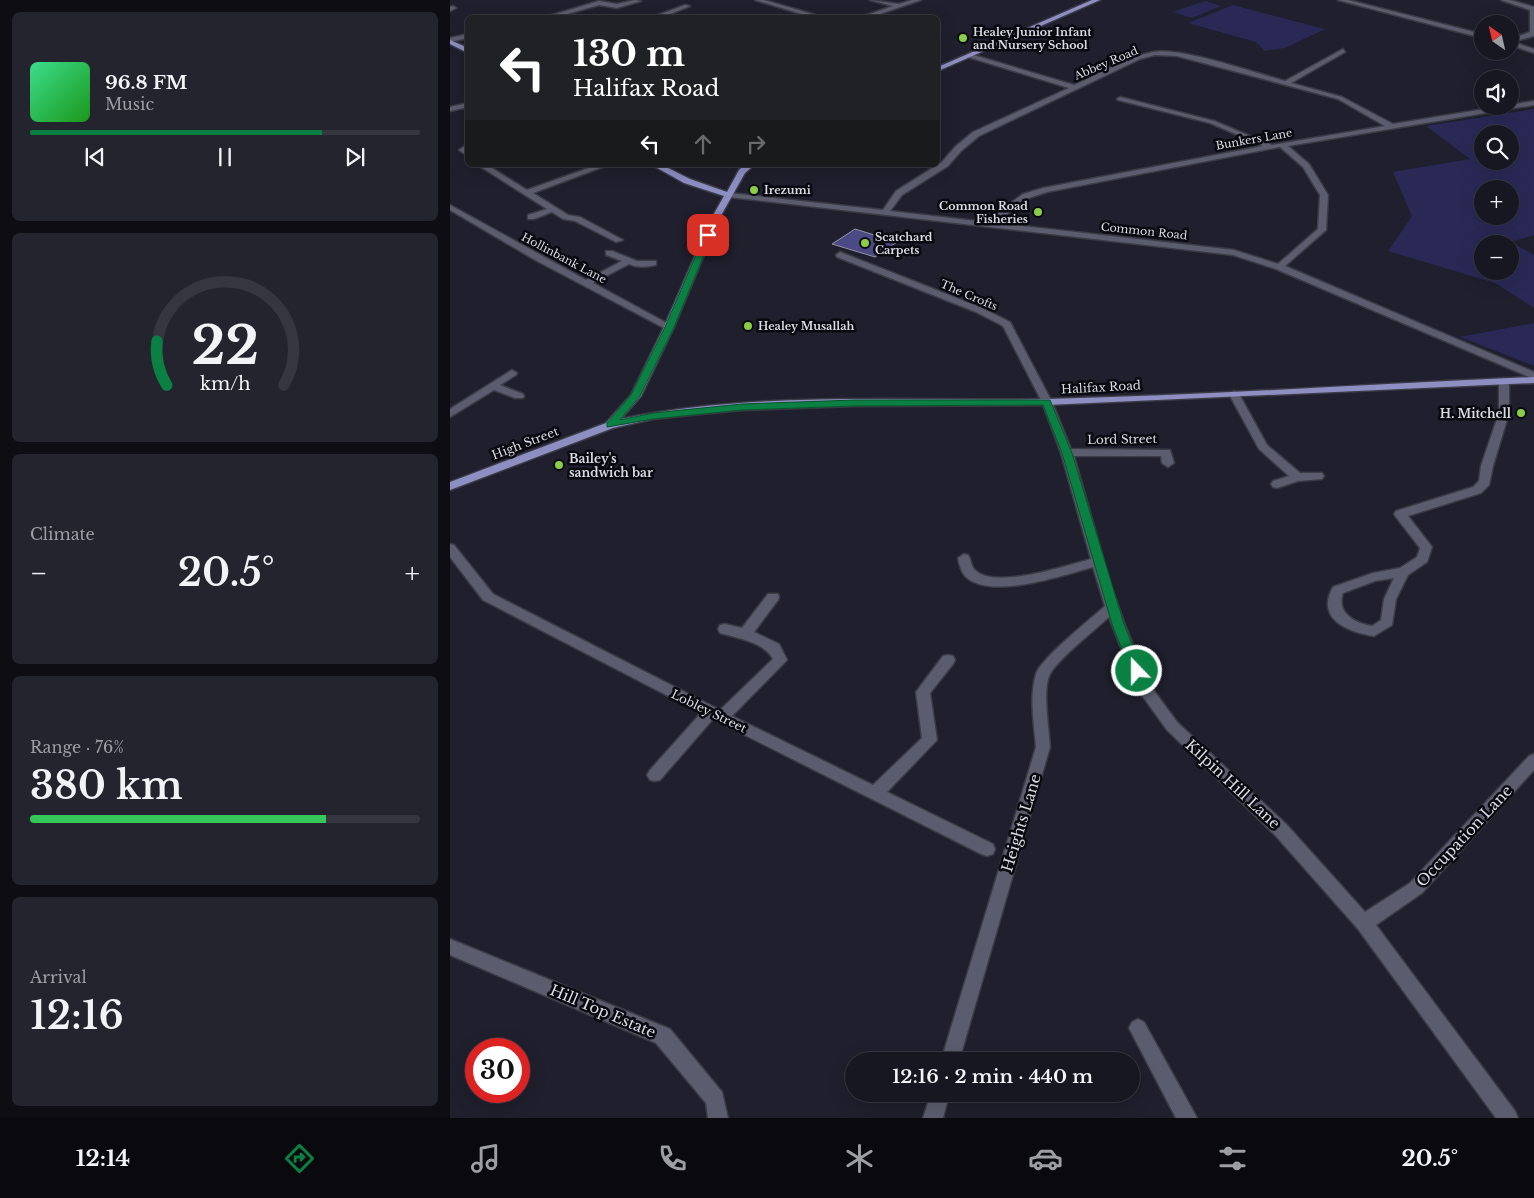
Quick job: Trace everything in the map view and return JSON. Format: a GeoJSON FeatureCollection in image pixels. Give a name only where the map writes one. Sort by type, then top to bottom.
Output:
{"type":"FeatureCollection","features":[{"type":"Feature","properties":{"kind":"main road"},"geometry":{"type":"LineString","coordinates":[[940,68],[1097,0]]}},
{"type":"Feature","properties":{"kind":"main road"},"geometry":{"type":"LineString","coordinates":[[450,41],[465,49]]}},
{"type":"Feature","properties":{"kind":"main road"},"geometry":{"type":"LineString","coordinates":[[660,167],[687,181],[729,194]]}},
{"type":"Feature","properties":{"kind":"main road"},"geometry":{"type":"LineString","coordinates":[[610,425],[636,396],[669,327],[715,219],[742,172],[748,167]]}},
{"type":"Feature","properties":{"kind":"main road","name":"Halifax Road"},"geometry":{"type":"LineString","coordinates":[[610,425],[653,416],[742,407],[855,403],[1047,402],[1504,381],[1534,378]]}},
{"type":"Feature","properties":{"kind":"main road","name":"High Street"},"geometry":{"type":"LineString","coordinates":[[450,486],[610,425]]}},
{"type":"Feature","properties":{"kind":"street"},"geometry":{"type":"LineString","coordinates":[[758,0],[812,15]]}},
{"type":"Feature","properties":{"kind":"street"},"geometry":{"type":"LineString","coordinates":[[873,0],[899,6]]}},
{"type":"Feature","properties":{"kind":"street"},"geometry":{"type":"LineString","coordinates":[[870,15],[918,0]]}},
{"type":"Feature","properties":{"kind":"street"},"geometry":{"type":"LineString","coordinates":[[1341,0],[1474,34]]}},
{"type":"Feature","properties":{"kind":"street"},"geometry":{"type":"LineString","coordinates":[[1504,0],[1531,7],[1533,10],[1534,34],[1519,39]]}},
{"type":"Feature","properties":{"kind":"street"},"geometry":{"type":"LineString","coordinates":[[556,15],[599,3],[617,6],[638,1]]}},
{"type":"Feature","properties":{"kind":"street"},"geometry":{"type":"LineString","coordinates":[[664,14],[687,6]]}},
{"type":"Feature","properties":{"kind":"street"},"geometry":{"type":"LineString","coordinates":[[450,41],[465,37]]}},
{"type":"Feature","properties":{"kind":"street"},"geometry":{"type":"LineString","coordinates":[[1519,45],[1534,50]]}},
{"type":"Feature","properties":{"kind":"street"},"geometry":{"type":"LineString","coordinates":[[1286,83],[1343,51]]}},
{"type":"Feature","properties":{"kind":"street","name":"Abbey Road"},"geometry":{"type":"LineString","coordinates":[[885,213],[899,193],[945,164],[958,149],[976,134],[1138,58],[1160,52],[1177,54],[1340,98],[1392,127]]}},
{"type":"Feature","properties":{"kind":"street"},"geometry":{"type":"LineString","coordinates":[[970,56],[1073,88]]}},
{"type":"Feature","properties":{"kind":"street"},"geometry":{"type":"LineString","coordinates":[[1120,99],[1212,122],[1271,147]]}},
{"type":"Feature","properties":{"kind":"street","name":"Bunkers Lane"},"geometry":{"type":"LineString","coordinates":[[988,224],[1026,196],[1046,190],[1282,145],[1534,104]]}},
{"type":"Feature","properties":{"kind":"street"},"geometry":{"type":"LineString","coordinates":[[450,109],[465,106]]}},
{"type":"Feature","properties":{"kind":"street"},"geometry":{"type":"LineString","coordinates":[[1279,267],[1322,230],[1324,195],[1306,166],[1282,145]]}},
{"type":"Feature","properties":{"kind":"street"},"geometry":{"type":"LineString","coordinates":[[485,167],[566,217],[577,219],[619,240]]}},
{"type":"Feature","properties":{"kind":"street"},"geometry":{"type":"LineString","coordinates":[[528,192],[598,167]]}},
{"type":"Feature","properties":{"kind":"street","name":"Common Road"},"geometry":{"type":"LineString","coordinates":[[729,194],[1234,253],[1279,267],[1534,378]]}},
{"type":"Feature","properties":{"kind":"street","name":"Hollinbank Lane"},"geometry":{"type":"LineString","coordinates":[[450,207],[669,327]]}},
{"type":"Feature","properties":{"kind":"street"},"geometry":{"type":"LineString","coordinates":[[532,217],[553,209]]}},
{"type":"Feature","properties":{"kind":"street"},"geometry":{"type":"LineString","coordinates":[[609,253],[627,262],[653,264]]}},
{"type":"Feature","properties":{"kind":"street","name":"The Crofts"},"geometry":{"type":"LineString","coordinates":[[840,255],[979,310],[1007,324],[1047,402]]}},
{"type":"Feature","properties":{"kind":"street"},"geometry":{"type":"LineString","coordinates":[[586,283],[627,262]]}},
{"type":"Feature","properties":{"kind":"street"},"geometry":{"type":"LineString","coordinates":[[450,414],[512,373]]}},
{"type":"Feature","properties":{"kind":"street"},"geometry":{"type":"LineString","coordinates":[[1403,572],[1390,599],[1387,622],[1374,631],[1356,628],[1338,615],[1334,600],[1338,590],[1373,578],[1403,572],[1423,559],[1426,547],[1400,514],[1477,490],[1486,482],[1487,466],[1504,413],[1504,381]]}},
{"type":"Feature","properties":{"kind":"street"},"geometry":{"type":"LineString","coordinates":[[493,386],[519,396]]}},
{"type":"Feature","properties":{"kind":"street"},"geometry":{"type":"LineString","coordinates":[[1234,394],[1263,447],[1297,477]]}},
{"type":"Feature","properties":{"kind":"street","name":"Kilpin Hill Lane"},"geometry":{"type":"LineString","coordinates":[[1047,402],[1067,453],[1112,607],[1143,687],[1172,726],[1281,830],[1364,923],[1508,1118]]}},
{"type":"Feature","properties":{"kind":"street","name":"Lord Street"},"geometry":{"type":"LineString","coordinates":[[1067,453],[1166,452],[1168,463]]}},
{"type":"Feature","properties":{"kind":"street"},"geometry":{"type":"LineString","coordinates":[[1277,484],[1297,477],[1318,476]]}},
{"type":"Feature","properties":{"kind":"street","name":"Lobley Street"},"geometry":{"type":"LineString","coordinates":[[450,548],[488,597],[717,715],[987,849]]}},
{"type":"Feature","properties":{"kind":"street"},"geometry":{"type":"LineString","coordinates":[[964,558],[969,572],[981,579],[1004,584],[1098,561]]}},
{"type":"Feature","properties":{"kind":"street"},"geometry":{"type":"LineString","coordinates":[[744,634],[773,597]]}},
{"type":"Feature","properties":{"kind":"street","name":"Heights Lane"},"geometry":{"type":"LineString","coordinates":[[953,1052],[1043,747],[1039,703],[1043,673],[1057,657],[1112,607]]}},
{"type":"Feature","properties":{"kind":"street"},"geometry":{"type":"LineString","coordinates":[[656,775],[717,715],[780,660],[774,648],[744,634],[725,629]]}},
{"type":"Feature","properties":{"kind":"street"},"geometry":{"type":"LineString","coordinates":[[875,793],[930,740],[923,692],[948,660]]}},
{"type":"Feature","properties":{"kind":"street","name":"Occupation Lane"},"geometry":{"type":"LineString","coordinates":[[1364,923],[1416,888],[1534,760]]}},
{"type":"Feature","properties":{"kind":"street","name":"Hill Top Estate"},"geometry":{"type":"LineString","coordinates":[[450,947],[663,1036],[715,1099],[718,1118]]}},
{"type":"Feature","properties":{"kind":"street"},"geometry":{"type":"LineString","coordinates":[[1138,1028],[1187,1118]]}},
{"type":"Feature","properties":{"kind":"street"},"geometry":{"type":"LineString","coordinates":[[933,1118],[938,1102]]}},
{"type":"Feature","properties":{"kind":"shaded area"},"geometry":{"type":"Polygon","coordinates":[[[1205,1],[1221,6],[1192,18],[1172,12],[1205,1]]]}},
{"type":"Feature","properties":{"kind":"shaded area"},"geometry":{"type":"Polygon","coordinates":[[[1233,5],[1325,29],[1285,48],[1265,51],[1256,42],[1188,23],[1233,5]]]}},
{"type":"Feature","properties":{"kind":"shaded area"},"geometry":{"type":"Polygon","coordinates":[[[1534,109],[1534,235],[1519,240],[1519,235],[1474,235],[1474,277],[1388,251],[1412,216],[1393,172],[1470,159],[1426,126],[1496,115],[1519,115],[1519,111],[1534,109]]]}},
{"type":"Feature","properties":{"kind":"shaded area"},"geometry":{"type":"Polygon","coordinates":[[[1519,247],[1534,255],[1534,308],[1495,283],[1485,280],[1519,280],[1519,247]]]}},
{"type":"Feature","properties":{"kind":"shaded area"},"geometry":{"type":"Polygon","coordinates":[[[1534,323],[1534,366],[1460,337],[1534,323]]]}},
{"type":"Feature","properties":{"kind":"building","name":"Scatchard Carpets"},"geometry":{"type":"Polygon","coordinates":[[[855,229],[897,242],[875,257],[832,244],[855,229]]]}},
{"type":"Feature","properties":{"kind":"place","name":"Healey Junior Infant and Nursery School"},"geometry":{"type":"Point","coordinates":[963,38]}},
{"type":"Feature","properties":{"kind":"place","name":"Irezumi"},"geometry":{"type":"Point","coordinates":[754,190]}},
{"type":"Feature","properties":{"kind":"place","name":"Common Road Fisheries"},"geometry":{"type":"Point","coordinates":[1038,212]}},
{"type":"Feature","properties":{"kind":"place","name":"Scatchard Carpets"},"geometry":{"type":"Point","coordinates":[865,243]}},
{"type":"Feature","properties":{"kind":"place","name":"Healey Musallah"},"geometry":{"type":"Point","coordinates":[748,326]}},
{"type":"Feature","properties":{"kind":"place","name":"H. Mitchell"},"geometry":{"type":"Point","coordinates":[1521,413]}},
{"type":"Feature","properties":{"kind":"place","name":"Bailey's sandwich bar"},"geometry":{"type":"Point","coordinates":[559,465]}},
{"type":"Feature","properties":{"kind":"route"},"geometry":{"type":"LineString","coordinates":[[708,235],[669,327],[636,396],[610,425],[653,416],[742,407],[855,403],[1047,402],[1067,453],[1104,583],[1137,671]]}}]}
